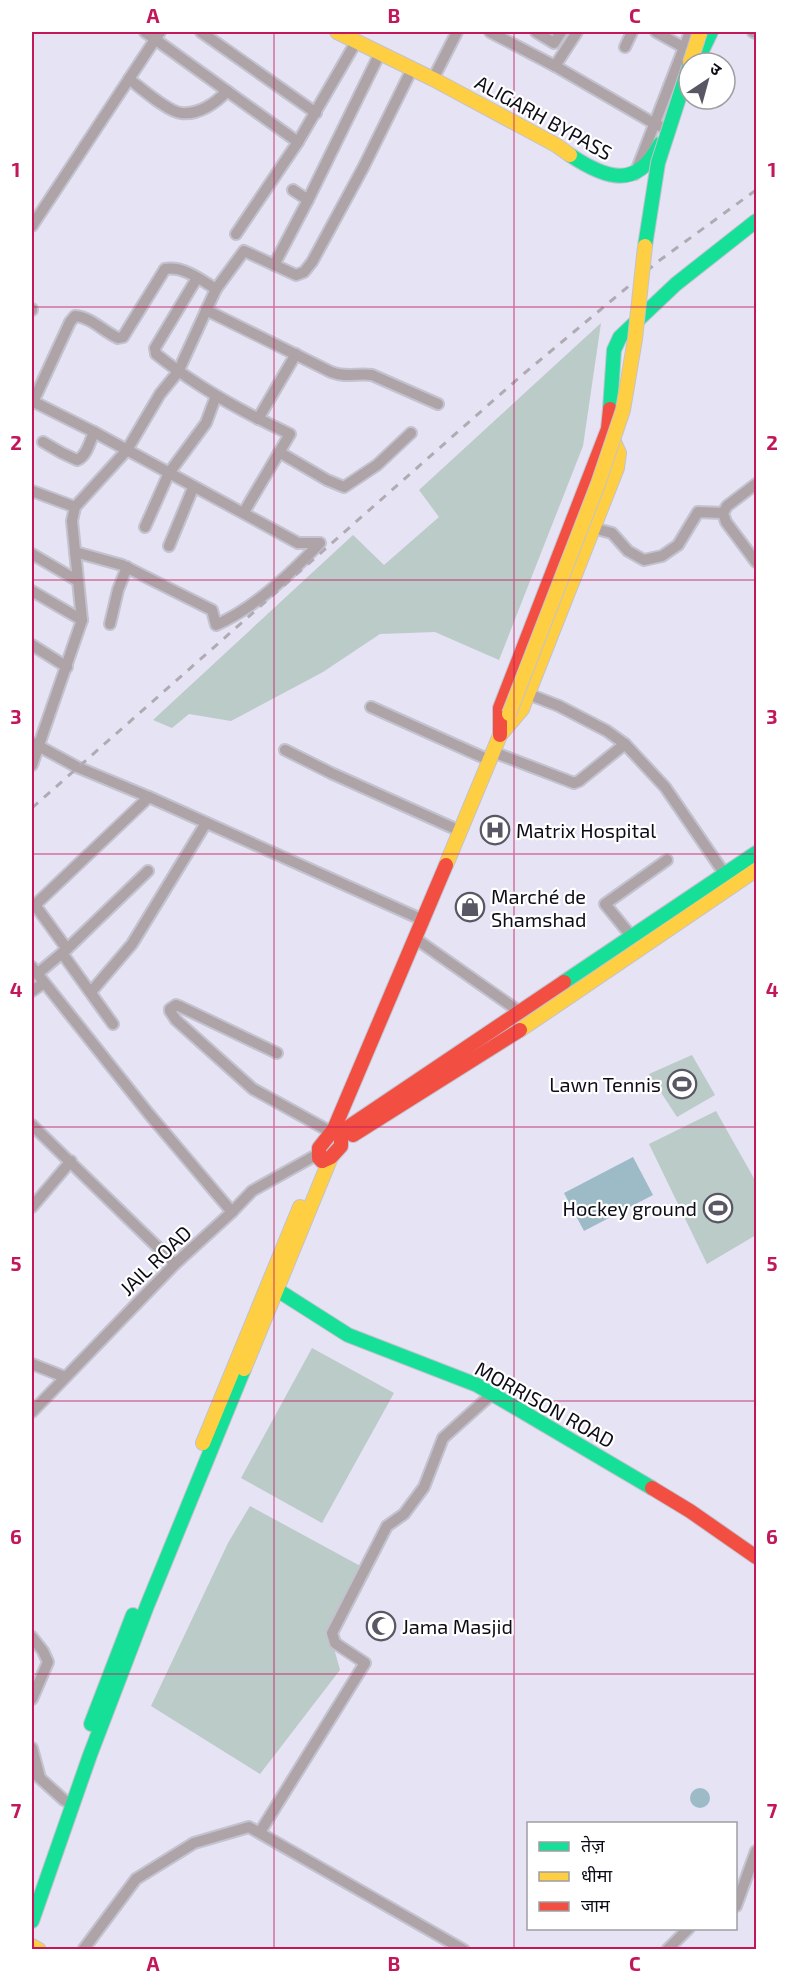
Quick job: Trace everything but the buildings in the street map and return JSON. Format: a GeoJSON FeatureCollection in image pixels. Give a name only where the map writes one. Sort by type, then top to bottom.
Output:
{"type":"FeatureCollection","features":[{"type":"Feature","properties":{"kind":"street"},"geometry":{"type":"LineString","coordinates":[[145,32],[157,35],[227,91],[298,142]]}},
{"type":"Feature","properties":{"kind":"street"},"geometry":{"type":"LineString","coordinates":[[201,32],[316,112]]}},
{"type":"Feature","properties":{"kind":"street","name":"ALIGARH BYPASS"},"geometry":{"type":"LineString","coordinates":[[340,32],[556,145],[585,165],[605,175],[635,174],[652,160],[661,127],[677,100]]}},
{"type":"Feature","properties":{"kind":"street"},"geometry":{"type":"LineString","coordinates":[[433,79],[457,32]]}},
{"type":"Feature","properties":{"kind":"street"},"geometry":{"type":"LineString","coordinates":[[490,32],[555,66],[661,127],[690,32]]}},
{"type":"Feature","properties":{"kind":"street"},"geometry":{"type":"LineString","coordinates":[[537,32],[554,43],[561,32]]}},
{"type":"Feature","properties":{"kind":"street"},"geometry":{"type":"LineString","coordinates":[[555,66],[578,32]]}},
{"type":"Feature","properties":{"kind":"street"},"geometry":{"type":"LineString","coordinates":[[625,47],[632,32]]}},
{"type":"Feature","properties":{"kind":"street"},"geometry":{"type":"LineString","coordinates":[[656,32],[686,51]]}},
{"type":"Feature","properties":{"kind":"street"},"geometry":{"type":"LineString","coordinates":[[696,51],[700,32]]}},
{"type":"Feature","properties":{"kind":"street"},"geometry":{"type":"LineString","coordinates":[[700,51],[711,32]]}},
{"type":"Feature","properties":{"kind":"street"},"geometry":{"type":"LineString","coordinates":[[32,226],[157,35]]}},
{"type":"Feature","properties":{"kind":"street"},"geometry":{"type":"LineString","coordinates":[[236,234],[298,142],[356,42]]}},
{"type":"Feature","properties":{"kind":"street"},"geometry":{"type":"LineString","coordinates":[[274,265],[380,52]]}},
{"type":"Feature","properties":{"kind":"street"},"geometry":{"type":"LineString","coordinates":[[32,765],[34,743],[67,667],[82,620],[72,521],[75,507],[127,450],[160,394],[178,372],[216,289],[244,251],[296,275],[304,272],[312,262],[363,168],[412,69]]}},
{"type":"Feature","properties":{"kind":"street"},"geometry":{"type":"LineString","coordinates":[[129,79],[180,113],[206,108],[227,91]]}},
{"type":"Feature","properties":{"kind":"street"},"geometry":{"type":"LineString","coordinates":[[337,1134],[509,714],[605,465],[623,410],[634,339],[642,262],[658,163],[677,108]]}},
{"type":"Feature","properties":{"kind":"street"},"geometry":{"type":"LineString","coordinates":[[293,190],[308,200]]}},
{"type":"Feature","properties":{"kind":"street"},"geometry":{"type":"LineString","coordinates":[[500,735],[500,708],[608,429],[614,350],[620,337],[676,284],[756,221]]}},
{"type":"Feature","properties":{"kind":"street"},"geometry":{"type":"LineString","coordinates":[[75,552],[127,567],[212,610],[216,625],[240,614],[300,564],[321,543],[298,543],[244,512],[194,488],[94,432],[32,401],[75,316],[80,316],[118,338],[123,337],[165,269],[182,269],[216,289]]}},
{"type":"Feature","properties":{"kind":"street"},"geometry":{"type":"LineString","coordinates":[[197,278],[156,348],[156,354],[178,372],[216,396],[258,420],[290,434],[244,512]]}},
{"type":"Feature","properties":{"kind":"street"},"geometry":{"type":"LineString","coordinates":[[207,310],[331,372],[349,377],[362,374],[372,375],[438,404]]}},
{"type":"Feature","properties":{"kind":"street"},"geometry":{"type":"LineString","coordinates":[[258,420],[296,354]]}},
{"type":"Feature","properties":{"kind":"street"},"geometry":{"type":"LineString","coordinates":[[146,527],[169,473],[206,423],[216,396]]}},
{"type":"Feature","properties":{"kind":"street"},"geometry":{"type":"LineString","coordinates":[[500,735],[522,710],[617,468],[619,453],[608,429]]}},
{"type":"Feature","properties":{"kind":"street"},"geometry":{"type":"LineString","coordinates":[[43,442],[77,460],[82,458],[94,432]]}},
{"type":"Feature","properties":{"kind":"street"},"geometry":{"type":"LineString","coordinates":[[279,452],[344,488],[377,465],[411,433]]}},
{"type":"Feature","properties":{"kind":"street"},"geometry":{"type":"LineString","coordinates":[[756,484],[727,506],[723,513],[726,522],[756,562]]}},
{"type":"Feature","properties":{"kind":"street"},"geometry":{"type":"LineString","coordinates":[[169,546],[194,488]]}},
{"type":"Feature","properties":{"kind":"street"},"geometry":{"type":"LineString","coordinates":[[32,491],[75,507]]}},
{"type":"Feature","properties":{"kind":"street"},"geometry":{"type":"LineString","coordinates":[[592,528],[612,533],[628,551],[644,560],[662,556],[678,545],[698,512],[723,513]]}},
{"type":"Feature","properties":{"kind":"street"},"geometry":{"type":"LineString","coordinates":[[32,554],[78,581]]}},
{"type":"Feature","properties":{"kind":"street"},"geometry":{"type":"LineString","coordinates":[[110,624],[118,590],[127,567]]}},
{"type":"Feature","properties":{"kind":"street"},"geometry":{"type":"LineString","coordinates":[[32,591],[82,620]]}},
{"type":"Feature","properties":{"kind":"street"},"geometry":{"type":"LineString","coordinates":[[32,645],[67,667]]}},
{"type":"Feature","properties":{"kind":"street"},"geometry":{"type":"LineString","coordinates":[[528,694],[559,706],[607,731],[624,744],[664,787],[724,873]]}},
{"type":"Feature","properties":{"kind":"street"},"geometry":{"type":"LineString","coordinates":[[371,707],[491,756],[574,783],[624,744]]}},
{"type":"Feature","properties":{"kind":"street"},"geometry":{"type":"LineString","coordinates":[[34,743],[76,767],[149,797],[423,920]]}},
{"type":"Feature","properties":{"kind":"street"},"geometry":{"type":"LineString","coordinates":[[285,750],[331,774],[460,831]]}},
{"type":"Feature","properties":{"kind":"street"},"geometry":{"type":"LineString","coordinates":[[114,1024],[90,992],[34,906],[149,797]]}},
{"type":"Feature","properties":{"kind":"street"},"geometry":{"type":"LineString","coordinates":[[90,992],[132,944],[207,823]]}},
{"type":"Feature","properties":{"kind":"street"},"geometry":{"type":"LineString","coordinates":[[337,1134],[756,853]]}},
{"type":"Feature","properties":{"kind":"street"},"geometry":{"type":"LineString","coordinates":[[632,936],[605,904],[668,860]]}},
{"type":"Feature","properties":{"kind":"street"},"geometry":{"type":"LineString","coordinates":[[32,1886],[147,1606],[273,1288],[312,1176],[324,1157],[322,1143],[515,1033],[756,870]]}},
{"type":"Feature","properties":{"kind":"street"},"geometry":{"type":"LineString","coordinates":[[148,871],[65,951],[34,971],[148,1114],[231,1212]]}},
{"type":"Feature","properties":{"kind":"street"},"geometry":{"type":"LineString","coordinates":[[416,939],[519,1012]]}},
{"type":"Feature","properties":{"kind":"street"},"geometry":{"type":"LineString","coordinates":[[32,991],[44,983]]}},
{"type":"Feature","properties":{"kind":"street"},"geometry":{"type":"LineString","coordinates":[[277,1053],[181,1007],[176,1005],[170,1009],[176,1020],[253,1089],[337,1134]]}},
{"type":"Feature","properties":{"kind":"street"},"geometry":{"type":"LineString","coordinates":[[32,1125],[174,1264]]}},
{"type":"Feature","properties":{"kind":"street","name":"JAIL ROAD"},"geometry":{"type":"LineString","coordinates":[[32,1412],[174,1264],[252,1191],[324,1157]]}},
{"type":"Feature","properties":{"kind":"street"},"geometry":{"type":"LineString","coordinates":[[32,1207],[70,1161]]}},
{"type":"Feature","properties":{"kind":"street","name":"MORRISON ROAD"},"geometry":{"type":"LineString","coordinates":[[273,1288],[348,1335],[477,1385],[690,1511],[756,1557]]}},
{"type":"Feature","properties":{"kind":"street"},"geometry":{"type":"LineString","coordinates":[[32,1364],[65,1377]]}},
{"type":"Feature","properties":{"kind":"street"},"geometry":{"type":"LineString","coordinates":[[260,1832],[365,1664],[335,1643],[332,1633],[387,1526],[404,1514],[424,1487],[443,1438],[492,1394]]}},
{"type":"Feature","properties":{"kind":"street"},"geometry":{"type":"LineString","coordinates":[[32,1636],[48,1662],[32,1699]]}},
{"type":"Feature","properties":{"kind":"street"},"geometry":{"type":"LineString","coordinates":[[32,1748],[36,1775],[68,1802]]}},
{"type":"Feature","properties":{"kind":"street"},"geometry":{"type":"LineString","coordinates":[[32,1921],[68,1802]]}},
{"type":"Feature","properties":{"kind":"street"},"geometry":{"type":"LineString","coordinates":[[83,1950],[136,1879],[194,1843],[249,1827],[464,1950]]}},
{"type":"Feature","properties":{"kind":"street"},"geometry":{"type":"LineString","coordinates":[[737,1901],[756,1851]]}},
{"type":"Feature","properties":{"kind":"street"},"geometry":{"type":"LineString","coordinates":[[667,1950],[688,1930]]}},
{"type":"Feature","properties":{"kind":"street"},"geometry":{"type":"LineString","coordinates":[[32,1946],[39,1950]]}},
{"type":"Feature","properties":{"kind":"shaded area"},"geometry":{"type":"Polygon","coordinates":[[[601,323],[583,446],[499,660],[435,632],[380,634],[323,672],[231,721],[189,714],[172,728],[153,720],[353,535],[384,565],[439,517],[419,490],[601,323]]]}},
{"type":"Feature","properties":{"kind":"shaded area","name":"Lawn Tennis"},"geometry":{"type":"Polygon","coordinates":[[[692,1055],[715,1095],[677,1117],[649,1074],[692,1055]]]}},
{"type":"Feature","properties":{"kind":"shaded area","name":"Hockey ground"},"geometry":{"type":"Polygon","coordinates":[[[716,1111],[756,1182],[756,1235],[707,1264],[649,1144],[716,1111]]]}},
{"type":"Feature","properties":{"kind":"shaded area"},"geometry":{"type":"Polygon","coordinates":[[[312,1348],[394,1393],[322,1523],[241,1478],[312,1348]]]}},
{"type":"Feature","properties":{"kind":"shaded area"},"geometry":{"type":"Polygon","coordinates":[[[250,1506],[364,1568],[330,1634],[340,1670],[260,1774],[151,1706],[228,1543],[250,1506]]]}},
{"type":"Feature","properties":{"kind":"water"},"geometry":{"type":"Polygon","coordinates":[[[633,1157],[653,1195],[584,1231],[564,1193],[633,1157]]]}},
{"type":"Feature","properties":{"kind":"water"},"geometry":{"type":"Polygon","coordinates":[[[700,1788],[707,1791],[710,1798],[707,1805],[700,1808],[693,1805],[690,1798],[693,1791],[700,1788]]]}},
{"type":"Feature","properties":{"kind":"railway"},"geometry":{"type":"LineString","coordinates":[[32,808],[521,376],[660,260],[756,190]]}},
{"type":"Feature","properties":{"kind":"traffic: fast"},"geometry":{"type":"LineString","coordinates":[[702,51],[711,32]]}},
{"type":"Feature","properties":{"kind":"traffic: fast"},"geometry":{"type":"LineString","coordinates":[[645,246],[658,163],[677,104]]}},
{"type":"Feature","properties":{"kind":"traffic: fast"},"geometry":{"type":"LineString","coordinates":[[570,155],[596,170],[620,176],[631,174],[641,168],[651,159],[660,144]]}},
{"type":"Feature","properties":{"kind":"traffic: fast"},"geometry":{"type":"LineString","coordinates":[[610,409],[614,350],[620,337],[676,284],[756,221]]}},
{"type":"Feature","properties":{"kind":"traffic: fast"},"geometry":{"type":"LineString","coordinates":[[564,982],[756,853]]}},
{"type":"Feature","properties":{"kind":"traffic: fast"},"geometry":{"type":"LineString","coordinates":[[271,1286],[348,1335],[477,1385],[652,1488]]}},
{"type":"Feature","properties":{"kind":"traffic: fast"},"geometry":{"type":"LineString","coordinates":[[32,1921],[90,1755],[147,1606],[244,1369]]}},
{"type":"Feature","properties":{"kind":"traffic: fast"},"geometry":{"type":"LineString","coordinates":[[91,1724],[133,1615]]}},
{"type":"Feature","properties":{"kind":"traffic: slow"},"geometry":{"type":"LineString","coordinates":[[337,32],[433,79],[556,145],[570,155]]}},
{"type":"Feature","properties":{"kind":"traffic: slow"},"geometry":{"type":"LineString","coordinates":[[694,51],[700,32]]}},
{"type":"Feature","properties":{"kind":"traffic: slow"},"geometry":{"type":"LineString","coordinates":[[509,714],[598,484],[623,410],[635,339],[645,246]]}},
{"type":"Feature","properties":{"kind":"traffic: slow"},"geometry":{"type":"LineString","coordinates":[[500,735],[522,709],[617,468],[619,453],[610,433]]}},
{"type":"Feature","properties":{"kind":"traffic: slow"},"geometry":{"type":"LineString","coordinates":[[446,865],[503,728]]}},
{"type":"Feature","properties":{"kind":"traffic: slow"},"geometry":{"type":"LineString","coordinates":[[520,1030],[756,870]]}},
{"type":"Feature","properties":{"kind":"traffic: slow"},"geometry":{"type":"LineString","coordinates":[[244,1369],[331,1157]]}},
{"type":"Feature","properties":{"kind":"traffic: slow"},"geometry":{"type":"LineString","coordinates":[[203,1443],[300,1207]]}},
{"type":"Feature","properties":{"kind":"traffic: slow"},"geometry":{"type":"LineString","coordinates":[[32,1946],[39,1950]]}},
{"type":"Feature","properties":{"kind":"traffic: jam"},"geometry":{"type":"LineString","coordinates":[[500,735],[500,708],[608,429],[610,409]]}},
{"type":"Feature","properties":{"kind":"traffic: jam"},"geometry":{"type":"LineString","coordinates":[[334,1129],[446,865]]}},
{"type":"Feature","properties":{"kind":"traffic: jam"},"geometry":{"type":"LineString","coordinates":[[322,1161],[319,1158],[319,1148],[334,1129],[341,1132],[564,982]]}},
{"type":"Feature","properties":{"kind":"traffic: jam"},"geometry":{"type":"LineString","coordinates":[[353,1135],[520,1030]]}},
{"type":"Feature","properties":{"kind":"traffic: jam"},"geometry":{"type":"LineString","coordinates":[[322,1161],[331,1157],[341,1146],[341,1132]]}},
{"type":"Feature","properties":{"kind":"traffic: jam"},"geometry":{"type":"LineString","coordinates":[[652,1488],[690,1511],[756,1557]]}},
{"type":"Feature","properties":{"kind":"place","name":"Matrix Hospital"},"geometry":{"type":"Point","coordinates":[495,830]}},
{"type":"Feature","properties":{"kind":"place","name":"Marché de Shamshad"},"geometry":{"type":"Point","coordinates":[470,907]}},
{"type":"Feature","properties":{"kind":"place","name":"Lawn Tennis"},"geometry":{"type":"Point","coordinates":[682,1084]}},
{"type":"Feature","properties":{"kind":"place","name":"Hockey ground"},"geometry":{"type":"Point","coordinates":[718,1208]}},
{"type":"Feature","properties":{"kind":"place","name":"Jama Masjid"},"geometry":{"type":"Point","coordinates":[381,1626]}}]}
